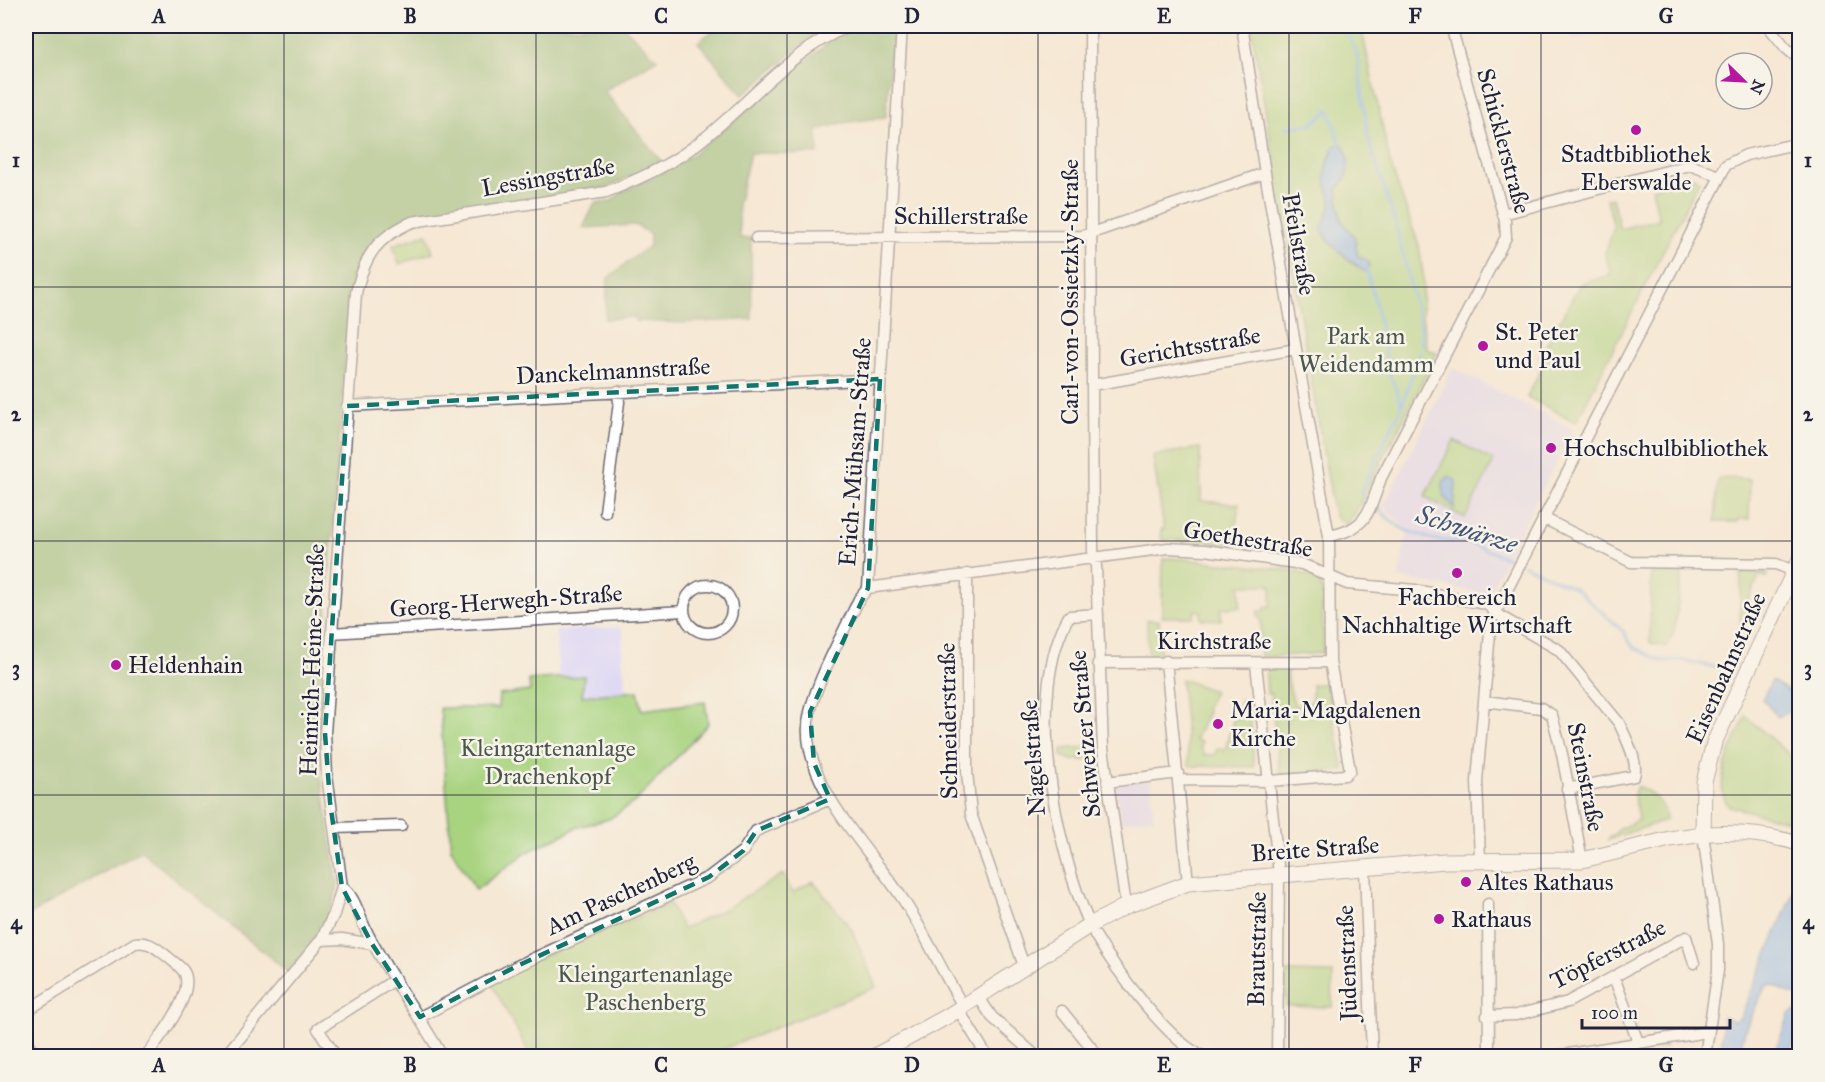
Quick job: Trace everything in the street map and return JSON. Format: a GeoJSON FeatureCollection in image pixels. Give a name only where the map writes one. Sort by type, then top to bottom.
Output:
{"type":"FeatureCollection","features":[{"type":"Feature","properties":{"kind":"main road","name":"Eisenbahnstraße"},"geometry":{"type":"LineString","coordinates":[[1703,834],[1704,782],[1714,743],[1797,565]]}},
{"type":"Feature","properties":{"kind":"main road","name":"Breite Straße"},"geometry":{"type":"LineString","coordinates":[[875,1056],[960,1008],[1024,966],[1093,930],[1126,906],[1188,883],[1365,868],[1485,862],[1582,861],[1703,834],[1745,833],[1798,844]]}},
{"type":"Feature","properties":{"kind":"street","name":"Lessingstraße"},"geometry":{"type":"LineString","coordinates":[[347,406],[356,293],[372,249],[383,238],[412,222],[606,192],[627,184],[689,150],[780,70],[819,41],[850,26]]}},
{"type":"Feature","properties":{"kind":"street","name":"Erich-Mühsam-Straße"},"geometry":{"type":"LineString","coordinates":[[902,26],[868,588],[859,599],[810,712],[811,745],[814,763],[830,799],[900,894],[987,1056]]}},
{"type":"Feature","properties":{"kind":"street","name":"Carl-von-Ossietzky-Straße"},"geometry":{"type":"LineString","coordinates":[[1090,26],[1094,558]]}},
{"type":"Feature","properties":{"kind":"street","name":"Pfeilstraße"},"geometry":{"type":"LineString","coordinates":[[1242,26],[1265,173],[1329,536],[1330,662],[1349,773],[1270,781]]}},
{"type":"Feature","properties":{"kind":"street","name":"Schicklerstraße"},"geometry":{"type":"LineString","coordinates":[[1329,536],[1356,529],[1369,509],[1392,458],[1506,237],[1504,220],[1451,26]]}},
{"type":"Feature","properties":{"kind":"street"},"geometry":{"type":"LineString","coordinates":[[1768,26],[1786,48],[1800,60]]}},
{"type":"Feature","properties":{"kind":"street"},"geometry":{"type":"LineString","coordinates":[[1485,862],[1477,781],[1490,625],[1495,611],[1726,165],[1734,159],[1800,143]]}},
{"type":"Feature","properties":{"kind":"street"},"geometry":{"type":"LineString","coordinates":[[1504,220],[1690,165],[1719,176]]}},
{"type":"Feature","properties":{"kind":"street","name":"Schillerstraße"},"geometry":{"type":"LineString","coordinates":[[756,238],[1091,235],[1265,173]]}},
{"type":"Feature","properties":{"kind":"street","name":"Gerichtsstraße"},"geometry":{"type":"LineString","coordinates":[[1092,385],[1296,349]]}},
{"type":"Feature","properties":{"kind":"street","name":"Danckelmannstraße"},"geometry":{"type":"LineString","coordinates":[[347,406],[880,379]]}},
{"type":"Feature","properties":{"kind":"street"},"geometry":{"type":"LineString","coordinates":[[605,512],[619,402],[618,391]]}},
{"type":"Feature","properties":{"kind":"street","name":"Heinrich-Heine-Straße"},"geometry":{"type":"LineString","coordinates":[[225,1056],[321,940],[334,914],[342,887],[327,775],[325,733],[347,406]]}},
{"type":"Feature","properties":{"kind":"street"},"geometry":{"type":"LineString","coordinates":[[1543,518],[1631,562],[1797,565]]}},
{"type":"Feature","properties":{"kind":"street","name":"Goethestraße"},"geometry":{"type":"LineString","coordinates":[[868,588],[1187,548],[1302,564],[1347,584],[1415,590],[1479,603],[1559,650],[1619,723],[1636,768],[1630,778],[1567,789]]}},
{"type":"Feature","properties":{"kind":"street","name":"Schweizer Straße"},"geometry":{"type":"LineString","coordinates":[[1094,558],[1098,614],[1098,663],[1107,782],[1126,906]]}},
{"type":"Feature","properties":{"kind":"street","name":"Schneiderstraße"},"geometry":{"type":"LineString","coordinates":[[967,574],[967,771],[971,814],[1024,966]]}},
{"type":"Feature","properties":{"kind":"street"},"geometry":{"type":"LineString","coordinates":[[711,584],[726,592],[733,607],[732,616],[722,630],[706,634],[690,627],[683,611],[688,595],[702,585],[711,584]]}},
{"type":"Feature","properties":{"kind":"street","name":"Georg-Herwegh-Straße"},"geometry":{"type":"LineString","coordinates":[[331,633],[683,611]]}},
{"type":"Feature","properties":{"kind":"street","name":"Nagelstraße"},"geometry":{"type":"LineString","coordinates":[[1098,614],[1069,616],[1054,646],[1048,696],[1048,748],[1065,858],[1077,896],[1093,930],[1136,992],[1172,1034],[1203,1056]]}},
{"type":"Feature","properties":{"kind":"street"},"geometry":{"type":"LineString","coordinates":[[1166,661],[1188,883]]}},
{"type":"Feature","properties":{"kind":"street","name":"Kirchstraße"},"geometry":{"type":"LineString","coordinates":[[1098,663],[1330,662]]}},
{"type":"Feature","properties":{"kind":"street","name":"Brautstraße"},"geometry":{"type":"LineString","coordinates":[[1256,664],[1279,874],[1277,1056]]}},
{"type":"Feature","properties":{"kind":"street","name":"Steinstraße"},"geometry":{"type":"LineString","coordinates":[[1484,701],[1541,708],[1552,715],[1562,754],[1582,861]]}},
{"type":"Feature","properties":{"kind":"street"},"geometry":{"type":"LineString","coordinates":[[1107,782],[1178,776],[1270,781]]}},
{"type":"Feature","properties":{"kind":"street","name":"Am Paschenberg"},"geometry":{"type":"LineString","coordinates":[[420,1017],[514,967],[709,877],[743,851],[756,831],[830,799]]}},
{"type":"Feature","properties":{"kind":"street"},"geometry":{"type":"LineString","coordinates":[[334,828],[401,826]]}},
{"type":"Feature","properties":{"kind":"street"},"geometry":{"type":"LineString","coordinates":[[1703,834],[1718,944],[1718,970],[1705,1056]]}},
{"type":"Feature","properties":{"kind":"street","name":"Jüdenstraße"},"geometry":{"type":"LineString","coordinates":[[1365,868],[1372,1056]]}},
{"type":"Feature","properties":{"kind":"street"},"geometry":{"type":"LineString","coordinates":[[342,887],[351,897],[372,944],[420,1017],[442,1056]]}},
{"type":"Feature","properties":{"kind":"street"},"geometry":{"type":"LineString","coordinates":[[1488,904],[1489,1056]]}},
{"type":"Feature","properties":{"kind":"street","name":"Töpferstraße"},"geometry":{"type":"LineString","coordinates":[[1487,1016],[1516,1015],[1569,1002],[1686,937],[1694,963]]}},
{"type":"Feature","properties":{"kind":"street"},"geometry":{"type":"LineString","coordinates":[[321,940],[342,939],[372,944]]}},
{"type":"Feature","properties":{"kind":"street"},"geometry":{"type":"LineString","coordinates":[[26,1011],[135,943],[151,944],[181,968],[186,976],[186,986],[174,1015],[146,1056]]}},
{"type":"Feature","properties":{"kind":"street"},"geometry":{"type":"LineString","coordinates":[[1614,977],[1638,1042]]}},
{"type":"Feature","properties":{"kind":"street"},"geometry":{"type":"LineString","coordinates":[[336,1056],[318,1029],[396,979]]}},
{"type":"Feature","properties":{"kind":"street"},"geometry":{"type":"LineString","coordinates":[[978,996],[992,1017],[1036,1056]]}},
{"type":"Feature","properties":{"kind":"street"},"geometry":{"type":"LineString","coordinates":[[1062,1011],[1098,1056]]}},
{"type":"Feature","properties":{"kind":"street"},"geometry":{"type":"LineString","coordinates":[[1556,1056],[1707,1032]]}},
{"type":"Feature","properties":{"kind":"street"},"geometry":{"type":"LineString","coordinates":[[26,1040],[36,1056]]}},
{"type":"Feature","properties":{"kind":"highlighted area"},"geometry":{"type":"Polygon","coordinates":[[[880,379],[868,588],[810,712],[814,763],[830,799],[756,831],[743,851],[709,877],[515,967],[420,1017],[372,944],[342,887],[330,802],[325,733],[347,406],[880,379]]]}},
{"type":"Feature","properties":{"kind":"shaded area"},"geometry":{"type":"Polygon","coordinates":[[[1572,26],[1606,26],[1607,29],[1574,42],[1571,37],[1576,34],[1572,26]]]}},
{"type":"Feature","properties":{"kind":"shaded area"},"geometry":{"type":"Polygon","coordinates":[[[1453,368],[1573,429],[1488,594],[1399,578],[1408,530],[1383,507],[1453,368]]]}},
{"type":"Feature","properties":{"kind":"shaded area"},"geometry":{"type":"Polygon","coordinates":[[[617,627],[623,630],[622,659],[627,692],[582,696],[583,677],[559,678],[556,631],[617,627]]]}},
{"type":"Feature","properties":{"kind":"shaded area"},"geometry":{"type":"Polygon","coordinates":[[[1151,779],[1154,818],[1121,822],[1115,784],[1151,779]]]}},
{"type":"Feature","properties":{"kind":"green space"},"geometry":{"type":"Polygon","coordinates":[[[26,26],[623,26],[657,59],[604,91],[661,161],[609,187],[398,223],[371,245],[362,260],[350,293],[320,703],[320,769],[338,886],[329,918],[315,941],[289,973],[141,851],[26,917],[26,26]]]}},
{"type":"Feature","properties":{"kind":"green space"},"geometry":{"type":"Polygon","coordinates":[[[719,26],[837,26],[815,34],[743,95],[698,42],[719,26]]]}},
{"type":"Feature","properties":{"kind":"green space"},"geometry":{"type":"Polygon","coordinates":[[[864,26],[891,26],[893,29],[886,117],[842,123],[817,130],[818,154],[750,153],[738,205],[740,238],[751,238],[752,319],[683,323],[635,321],[635,317],[605,319],[608,278],[650,245],[650,234],[636,225],[583,228],[595,203],[611,201],[625,190],[658,175],[693,154],[829,42],[847,31],[864,26]]]}},
{"type":"Feature","properties":{"kind":"green space","name":"Park am Weidendamm"},"geometry":{"type":"Polygon","coordinates":[[[1251,26],[1361,26],[1390,163],[1419,246],[1423,274],[1422,315],[1427,349],[1437,353],[1354,515],[1346,524],[1337,519],[1334,514],[1251,26]],[[1335,147],[1329,158],[1325,178],[1332,203],[1325,220],[1325,236],[1349,262],[1366,271],[1370,266],[1357,255],[1355,238],[1341,220],[1337,189],[1346,178],[1347,168],[1335,147]]]}},
{"type":"Feature","properties":{"kind":"green space"},"geometry":{"type":"Polygon","coordinates":[[[1694,177],[1699,181],[1576,422],[1527,397],[1546,361],[1540,357],[1580,284],[1611,275],[1605,253],[1614,228],[1607,199],[1612,198],[1620,229],[1659,219],[1652,188],[1694,177]]]}},
{"type":"Feature","properties":{"kind":"green space"},"geometry":{"type":"Polygon","coordinates":[[[427,234],[433,252],[399,264],[393,245],[427,234]]]}},
{"type":"Feature","properties":{"kind":"green space"},"geometry":{"type":"Polygon","coordinates":[[[1454,440],[1494,461],[1465,518],[1425,497],[1454,440]]]}},
{"type":"Feature","properties":{"kind":"green space"},"geometry":{"type":"Polygon","coordinates":[[[1200,448],[1201,501],[1239,504],[1233,545],[1195,540],[1162,540],[1161,530],[1164,529],[1153,456],[1200,448]]]}},
{"type":"Feature","properties":{"kind":"green space"},"geometry":{"type":"Polygon","coordinates":[[[1718,478],[1750,479],[1749,519],[1739,519],[1738,522],[1715,522],[1718,478]]]}},
{"type":"Feature","properties":{"kind":"green space"},"geometry":{"type":"Polygon","coordinates":[[[1163,559],[1291,570],[1317,578],[1322,588],[1323,653],[1261,657],[1261,622],[1257,611],[1265,611],[1265,606],[1271,606],[1271,585],[1240,585],[1240,607],[1221,608],[1221,620],[1201,619],[1201,611],[1195,610],[1194,617],[1162,617],[1163,559]]]}},
{"type":"Feature","properties":{"kind":"green space"},"geometry":{"type":"Polygon","coordinates":[[[1651,573],[1682,573],[1674,632],[1667,647],[1650,643],[1651,573]]]}},
{"type":"Feature","properties":{"kind":"green space"},"geometry":{"type":"Polygon","coordinates":[[[1741,573],[1768,573],[1766,577],[1760,575],[1744,608],[1749,611],[1740,627],[1741,573]]]}},
{"type":"Feature","properties":{"kind":"green space"},"geometry":{"type":"Polygon","coordinates":[[[1147,620],[1159,620],[1160,654],[1148,654],[1147,620]]]}},
{"type":"Feature","properties":{"kind":"green space"},"geometry":{"type":"Polygon","coordinates":[[[1268,669],[1288,669],[1287,680],[1295,706],[1312,702],[1312,685],[1326,683],[1344,770],[1280,776],[1271,694],[1267,694],[1266,672],[1268,669]]]}},
{"type":"Feature","properties":{"kind":"green space","name":"Kleingartenanlage Drachenkopf"},"geometry":{"type":"Polygon","coordinates":[[[584,676],[582,696],[638,691],[642,710],[705,702],[708,724],[636,801],[609,819],[578,827],[526,853],[476,890],[451,849],[440,708],[498,708],[499,695],[530,691],[529,680],[584,676]]]}},
{"type":"Feature","properties":{"kind":"green space"},"geometry":{"type":"Polygon","coordinates":[[[1181,679],[1214,691],[1206,709],[1208,712],[1195,740],[1202,742],[1200,746],[1204,755],[1214,755],[1218,748],[1225,750],[1241,700],[1249,703],[1254,767],[1189,766],[1181,679]]]}},
{"type":"Feature","properties":{"kind":"green space"},"geometry":{"type":"Polygon","coordinates":[[[1746,716],[1799,764],[1799,824],[1729,806],[1724,797],[1723,775],[1731,749],[1746,716]]]}},
{"type":"Feature","properties":{"kind":"green space"},"geometry":{"type":"Polygon","coordinates":[[[1097,746],[1098,753],[1090,760],[1071,760],[1062,756],[1062,749],[1097,746]]]}},
{"type":"Feature","properties":{"kind":"green space"},"geometry":{"type":"Polygon","coordinates":[[[1637,786],[1661,803],[1666,820],[1607,840],[1620,829],[1638,820],[1634,794],[1637,786]]]}},
{"type":"Feature","properties":{"kind":"green space","name":"Kleingartenanlage Paschenberg"},"geometry":{"type":"Polygon","coordinates":[[[783,874],[793,893],[813,881],[852,930],[876,987],[706,1056],[531,1056],[490,981],[515,967],[670,904],[683,929],[727,908],[783,874]]]}},
{"type":"Feature","properties":{"kind":"green space"},"geometry":{"type":"Polygon","coordinates":[[[1286,972],[1333,973],[1332,1007],[1286,1006],[1286,972]]]}},
{"type":"Feature","properties":{"kind":"green space"},"geometry":{"type":"Polygon","coordinates":[[[1665,1042],[1666,1047],[1615,1056],[1587,1056],[1665,1042]]]}},
{"type":"Feature","properties":{"kind":"water"},"geometry":{"type":"Polygon","coordinates":[[[1341,143],[1347,155],[1348,167],[1345,178],[1337,189],[1341,220],[1355,238],[1357,255],[1370,263],[1365,272],[1332,245],[1321,229],[1332,203],[1325,178],[1326,167],[1335,146],[1341,143]]]}},
{"type":"Feature","properties":{"kind":"water"},"geometry":{"type":"Polygon","coordinates":[[[1449,476],[1456,481],[1454,508],[1444,496],[1443,482],[1449,476]]]}},
{"type":"Feature","properties":{"kind":"water"},"geometry":{"type":"Polygon","coordinates":[[[1772,681],[1789,691],[1799,685],[1799,706],[1778,717],[1762,699],[1772,681]]]}},
{"type":"Feature","properties":{"kind":"water"},"geometry":{"type":"Polygon","coordinates":[[[1799,879],[1799,997],[1772,985],[1765,987],[1746,1027],[1738,1056],[1721,1056],[1723,1016],[1734,1021],[1740,1018],[1799,879]]]}},
{"type":"Feature","properties":{"kind":"water"},"geometry":{"type":"Polygon","coordinates":[[[1799,1005],[1799,1027],[1788,1056],[1773,1056],[1790,1013],[1798,1010],[1799,1005]]]}},
{"type":"Feature","properties":{"kind":"waterway","name":"Schwärze"},"geometry":{"type":"LineString","coordinates":[[1345,26],[1357,54],[1368,137],[1395,222],[1420,325],[1422,346]]}},
{"type":"Feature","properties":{"kind":"waterway"},"geometry":{"type":"LineString","coordinates":[[1285,128],[1312,124],[1329,110],[1341,147]]}},
{"type":"Feature","properties":{"kind":"waterway"},"geometry":{"type":"LineString","coordinates":[[1366,267],[1389,372],[1402,406]]}},
{"type":"Feature","properties":{"kind":"waterway","name":"Schwärze"},"geometry":{"type":"LineString","coordinates":[[1369,500],[1360,493],[1402,406],[1420,351]]}},
{"type":"Feature","properties":{"kind":"waterway","name":"Schwärze"},"geometry":{"type":"LineString","coordinates":[[1374,504],[1391,521],[1405,530],[1435,540],[1469,543],[1518,562]]}},
{"type":"Feature","properties":{"kind":"waterway","name":"Schwärze"},"geometry":{"type":"LineString","coordinates":[[1524,565],[1576,589],[1622,630],[1633,647],[1662,661],[1682,660],[1732,671]]}},
{"type":"Feature","properties":{"kind":"place","name":"Stadtbibliothek Eberswalde"},"geometry":{"type":"Point","coordinates":[1636,130]}},
{"type":"Feature","properties":{"kind":"place","name":"St. Peter und Paul"},"geometry":{"type":"Point","coordinates":[1483,346]}},
{"type":"Feature","properties":{"kind":"place","name":"Hochschulbibliothek"},"geometry":{"type":"Point","coordinates":[1551,448]}},
{"type":"Feature","properties":{"kind":"place","name":"Fachbereich Nachhaltige Wirtschaft"},"geometry":{"type":"Point","coordinates":[1457,573]}},
{"type":"Feature","properties":{"kind":"place","name":"Heldenhain"},"geometry":{"type":"Point","coordinates":[116,665]}},
{"type":"Feature","properties":{"kind":"place","name":"Maria-Magdalenen Kirche"},"geometry":{"type":"Point","coordinates":[1218,724]}},
{"type":"Feature","properties":{"kind":"place","name":"Altes Rathaus"},"geometry":{"type":"Point","coordinates":[1466,882]}},
{"type":"Feature","properties":{"kind":"place","name":"Rathaus"},"geometry":{"type":"Point","coordinates":[1439,919]}}]}
